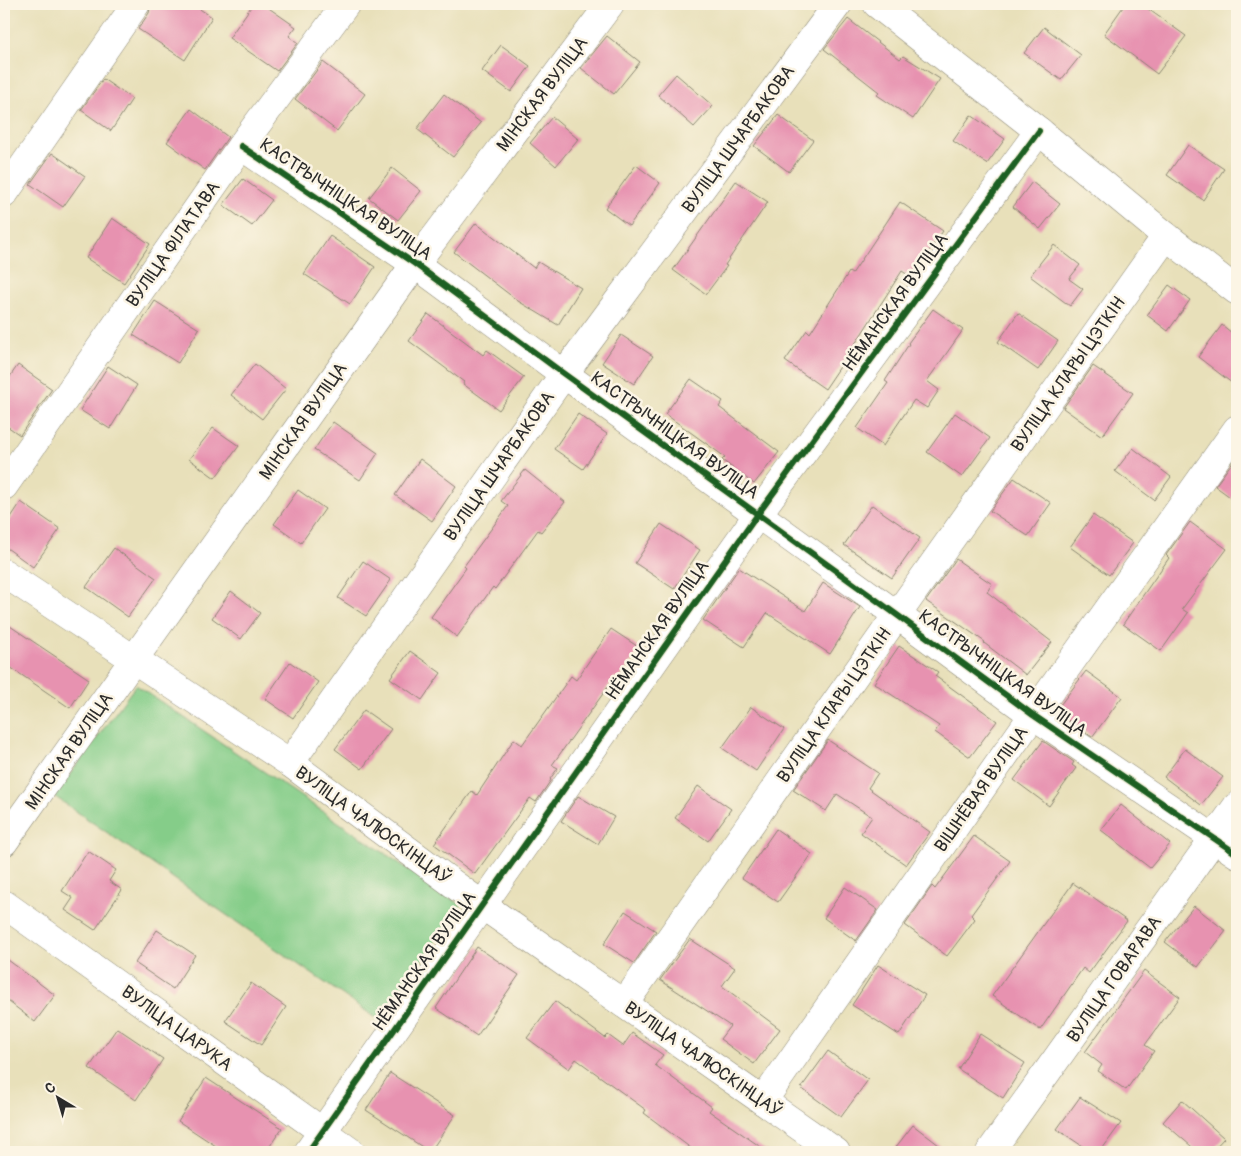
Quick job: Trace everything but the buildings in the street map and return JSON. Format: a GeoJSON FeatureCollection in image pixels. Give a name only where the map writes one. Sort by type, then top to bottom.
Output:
{"type":"FeatureCollection","features":[{"type":"Feature","properties":{"kind":"street"},"geometry":{"type":"LineString","coordinates":[[4,194],[136,4]]}},
{"type":"Feature","properties":{"kind":"street","name":"ВУЛІЦА ФІЛАТАВА"},"geometry":{"type":"LineString","coordinates":[[4,486],[242,146],[346,4]]}},
{"type":"Feature","properties":{"kind":"street","name":"МІНСКАЯ ВУЛІЦА"},"geometry":{"type":"LineString","coordinates":[[4,842],[415,264],[610,4]]}},
{"type":"Feature","properties":{"kind":"street","name":"ВУЛІЦА ШЧАРБАКОВА"},"geometry":{"type":"LineString","coordinates":[[290,764],[564,374],[838,4]]}},
{"type":"Feature","properties":{"kind":"street"},"geometry":{"type":"LineString","coordinates":[[877,4],[1039,131],[1166,236],[1237,291]]}},
{"type":"Feature","properties":{"kind":"street","name":"НЁМАНСКАЯ ВУЛІЦА"},"geometry":{"type":"LineString","coordinates":[[315,1142],[758,514],[1039,131]]}},
{"type":"Feature","properties":{"kind":"street","name":"КАСТРЫЧНІЦКАЯ ВУЛІЦА"},"geometry":{"type":"LineString","coordinates":[[242,146],[415,264],[1033,715],[1237,854]]}},
{"type":"Feature","properties":{"kind":"street","name":"ВУЛІЦА КЛАРЫ ЦЭТКІН"},"geometry":{"type":"LineString","coordinates":[[624,1004],[1166,236]]}},
{"type":"Feature","properties":{"kind":"street","name":"ВІШНЁВАЯ ВУЛІЦА"},"geometry":{"type":"LineString","coordinates":[[763,1101],[1033,715],[1237,429]]}},
{"type":"Feature","properties":{"kind":"street","name":"ВУЛІЦА ЧАЛЮСКІНЦАЎ"},"geometry":{"type":"LineString","coordinates":[[4,573],[290,764],[482,905],[836,1152]]}},
{"type":"Feature","properties":{"kind":"street","name":"ВУЛІЦА ГОВАРАВА"},"geometry":{"type":"LineString","coordinates":[[990,1152],[1237,806]]}},
{"type":"Feature","properties":{"kind":"street","name":"ВУЛІЦА ЦАРУКА"},"geometry":{"type":"LineString","coordinates":[[4,904],[315,1142],[351,1152]]}},
{"type":"Feature","properties":{"kind":"green space"},"geometry":{"type":"Polygon","coordinates":[[[136,685],[461,905],[379,1020],[54,796],[136,685]]]}},
{"type":"Feature","properties":{"kind":"cycle path"},"geometry":{"type":"LineString","coordinates":[[308,1152],[758,514],[1039,131]]}},
{"type":"Feature","properties":{"kind":"cycle path"},"geometry":{"type":"LineString","coordinates":[[241,146],[415,264],[1033,715],[1237,854]]}}]}
